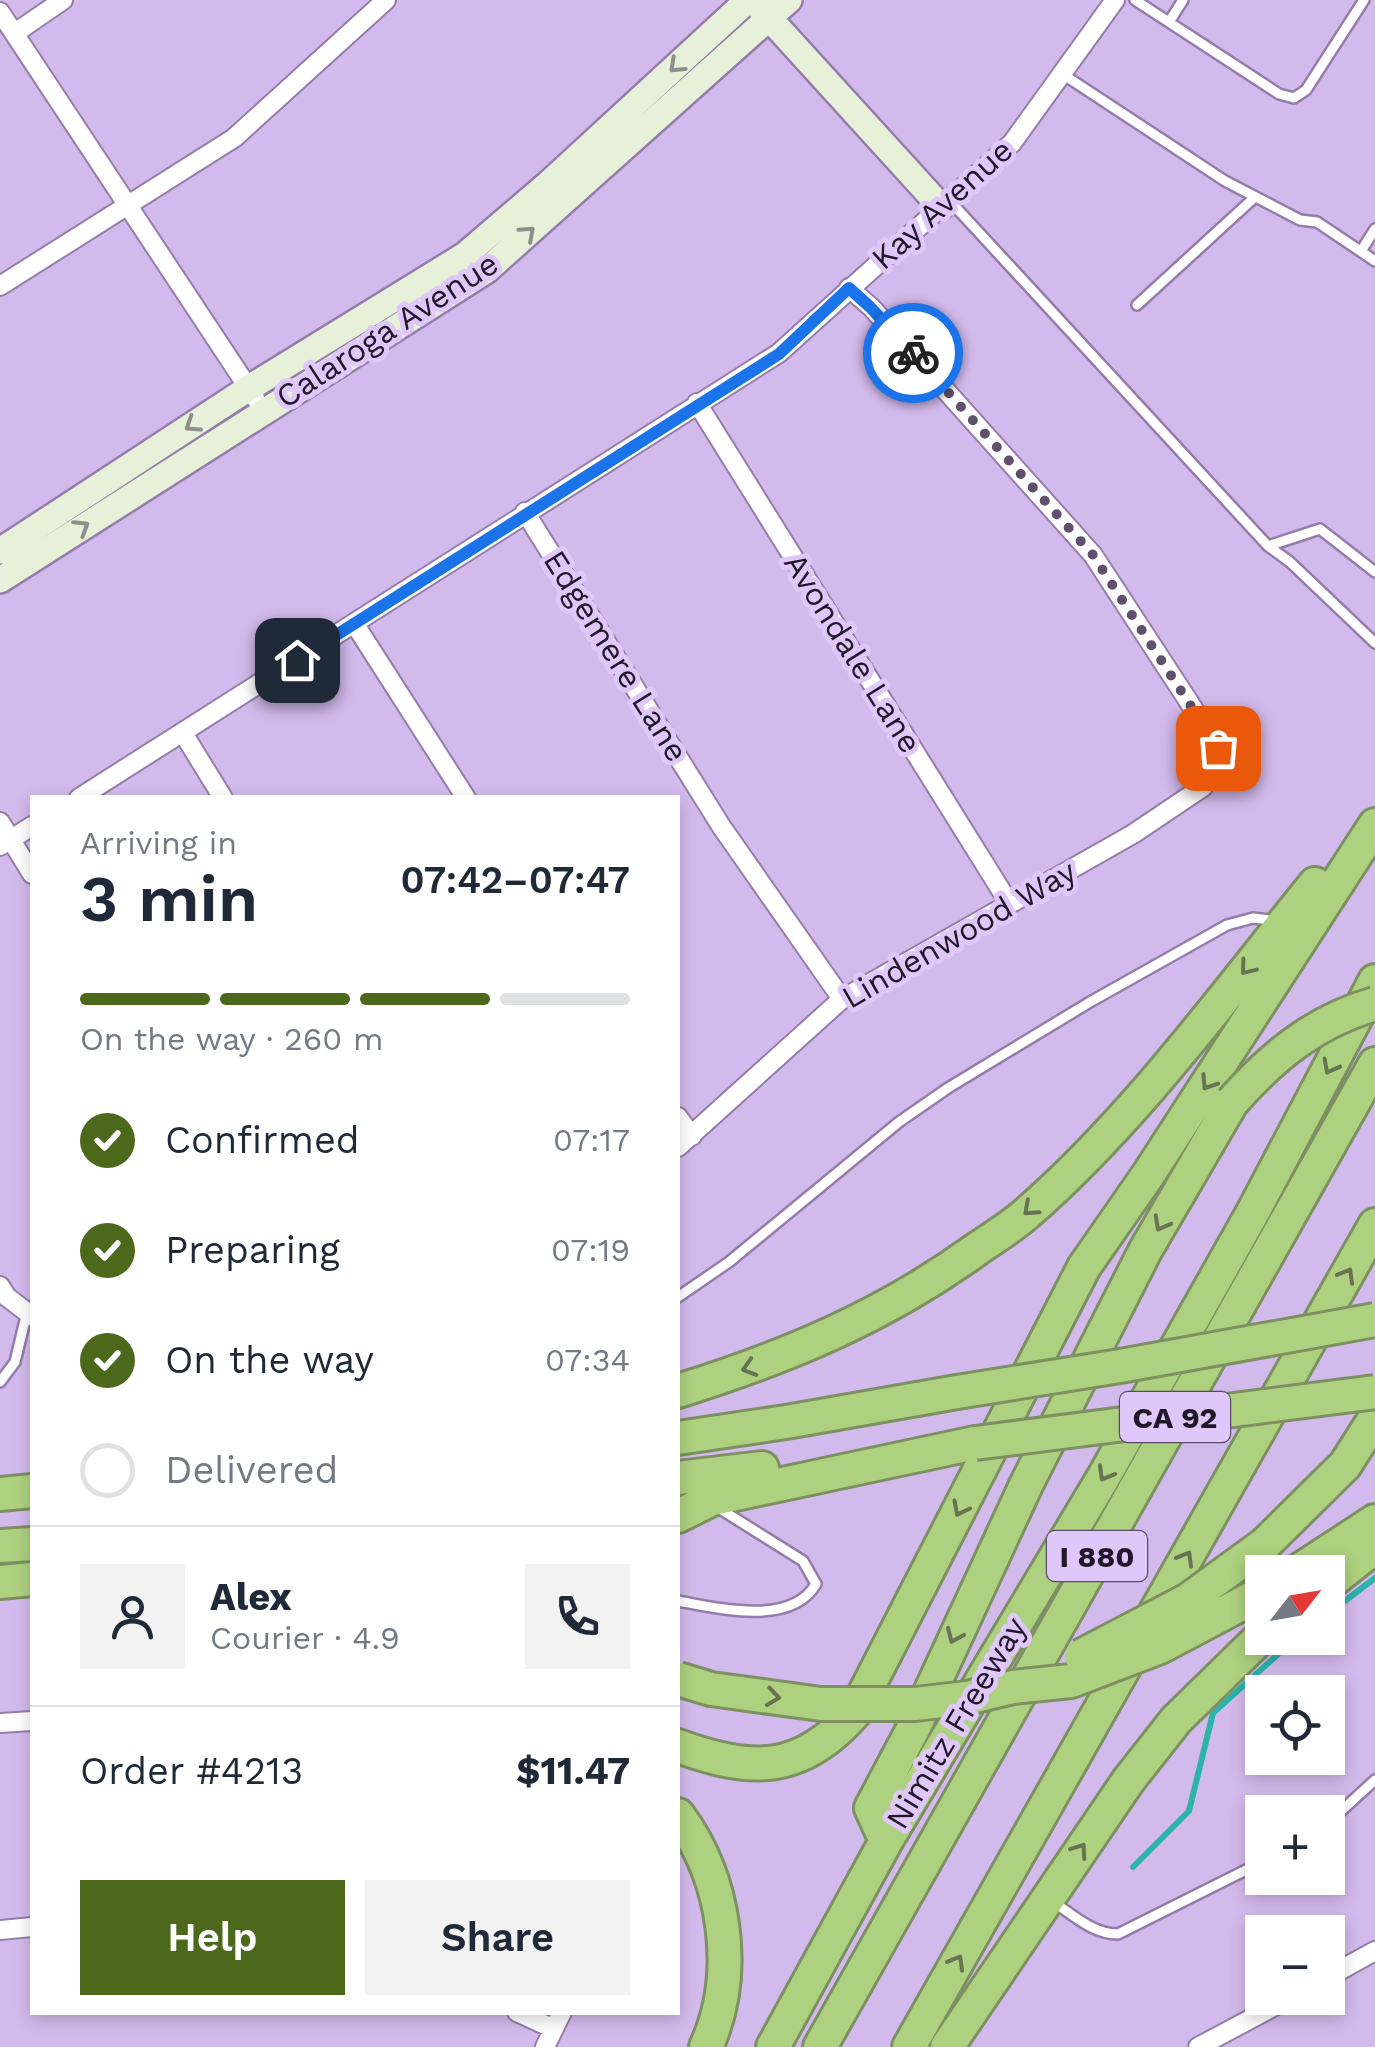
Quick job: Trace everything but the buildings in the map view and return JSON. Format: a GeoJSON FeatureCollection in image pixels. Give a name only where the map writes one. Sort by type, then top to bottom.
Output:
{"type":"FeatureCollection","features":[{"type":"Feature","properties":{"kind":"highway"},"geometry":{"type":"LineString","coordinates":[[680,1390],[770,1362],[857,1323],[944,1272],[1026,1215],[1121,1117],[1375,811]]}},
{"type":"Feature","properties":{"kind":"highway"},"geometry":{"type":"LineString","coordinates":[[680,1747],[742,1764],[776,1764],[808,1753],[835,1735],[856,1712],[1084,1267],[1375,825]]}},
{"type":"Feature","properties":{"kind":"highway","name":"Nimitz Freeway"},"geometry":{"type":"LineString","coordinates":[[773,2047],[886,1841],[1103,1478],[1254,1212],[1375,981]]}},
{"type":"Feature","properties":{"kind":"highway"},"geometry":{"type":"LineString","coordinates":[[886,1841],[871,1808],[914,1727],[993,1552],[1128,1284],[1232,1102],[1290,1044],[1350,1011],[1375,1004]]}},
{"type":"Feature","properties":{"kind":"highway","name":"I 880"},"geometry":{"type":"LineString","coordinates":[[820,2047],[1375,1064]]}},
{"type":"Feature","properties":{"kind":"highway","name":"Nimitz Freeway"},"geometry":{"type":"LineString","coordinates":[[845,2047],[1375,1108]]}},
{"type":"Feature","properties":{"kind":"highway"},"geometry":{"type":"LineString","coordinates":[[909,2047],[1375,1225]]}},
{"type":"Feature","properties":{"kind":"highway"},"geometry":{"type":"LineString","coordinates":[[1120,1366],[1375,1320]]}},
{"type":"Feature","properties":{"kind":"highway","name":"CA 92"},"geometry":{"type":"LineString","coordinates":[[680,1438],[1120,1366],[1375,1338]]}},
{"type":"Feature","properties":{"kind":"highway","name":"CA 92"},"geometry":{"type":"LineString","coordinates":[[680,1478],[1375,1392]]}},
{"type":"Feature","properties":{"kind":"highway"},"geometry":{"type":"LineString","coordinates":[[1014,1688],[1111,1643],[1188,1600],[1266,1544],[1345,1465],[1375,1418]]}},
{"type":"Feature","properties":{"kind":"highway"},"geometry":{"type":"LineString","coordinates":[[692,1508],[975,1443]]}},
{"type":"Feature","properties":{"kind":"highway"},"geometry":{"type":"LineString","coordinates":[[0,1494],[30,1491]]}},
{"type":"Feature","properties":{"kind":"highway"},"geometry":{"type":"LineString","coordinates":[[1323,1555],[1375,1521]]}},
{"type":"Feature","properties":{"kind":"highway"},"geometry":{"type":"LineString","coordinates":[[0,1546],[30,1544]]}},
{"type":"Feature","properties":{"kind":"highway"},"geometry":{"type":"LineString","coordinates":[[1345,1571],[1375,1548]]}},
{"type":"Feature","properties":{"kind":"highway"},"geometry":{"type":"LineString","coordinates":[[0,1582],[30,1580]]}},
{"type":"Feature","properties":{"kind":"highway"},"geometry":{"type":"LineString","coordinates":[[680,1680],[711,1689],[821,1704],[916,1704],[1070,1681],[1160,1647],[1245,1602]]}},
{"type":"Feature","properties":{"kind":"highway"},"geometry":{"type":"LineString","coordinates":[[947,2047],[1128,1781],[1176,1720],[1245,1653]]}},
{"type":"Feature","properties":{"kind":"highway"},"geometry":{"type":"LineString","coordinates":[[680,1818],[695,1838],[708,1870],[723,1936],[718,2019],[706,2047]]}},
{"type":"Feature","properties":{"kind":"street"},"geometry":{"type":"LineString","coordinates":[[15,34],[63,0]]}},
{"type":"Feature","properties":{"kind":"street"},"geometry":{"type":"LineString","coordinates":[[0,286],[234,138],[386,0]]}},
{"type":"Feature","properties":{"kind":"street","name":"Calaroga Avenue"},"geometry":{"type":"LineString","coordinates":[[0,550],[248,388],[465,255],[756,6],[789,0]]}},
{"type":"Feature","properties":{"kind":"street","name":"Kay Avenue"},"geometry":{"type":"LineString","coordinates":[[83,795],[779,354],[1012,144],[1115,0]]}},
{"type":"Feature","properties":{"kind":"street"},"geometry":{"type":"LineString","coordinates":[[756,6],[945,204]]}},
{"type":"Feature","properties":{"kind":"street","name":"Calaroga Avenue"},"geometry":{"type":"LineString","coordinates":[[0,580],[487,270],[756,6]]}},
{"type":"Feature","properties":{"kind":"street"},"geometry":{"type":"LineString","coordinates":[[0,12],[264,411]]}},
{"type":"Feature","properties":{"kind":"street"},"geometry":{"type":"LineString","coordinates":[[849,288],[1093,555],[1218,748],[1243,734]]}},
{"type":"Feature","properties":{"kind":"street","name":"Avondale Lane"},"geometry":{"type":"LineString","coordinates":[[697,404],[1010,903]]}},
{"type":"Feature","properties":{"kind":"street","name":"Edgemere Lane"},"geometry":{"type":"LineString","coordinates":[[525,512],[721,826],[842,998]]}},
{"type":"Feature","properties":{"kind":"street"},"geometry":{"type":"LineString","coordinates":[[354,623],[464,795]]}},
{"type":"Feature","properties":{"kind":"street"},"geometry":{"type":"LineString","coordinates":[[183,733],[220,795]]}},
{"type":"Feature","properties":{"kind":"street","name":"Lindenwood Way"},"geometry":{"type":"LineString","coordinates":[[685,1141],[842,998],[1133,834],[1203,787],[1218,748]]}},
{"type":"Feature","properties":{"kind":"street"},"geometry":{"type":"LineString","coordinates":[[0,822],[5,843],[30,872]]}},
{"type":"Feature","properties":{"kind":"street"},"geometry":{"type":"LineString","coordinates":[[5,843],[30,827]]}},
{"type":"Feature","properties":{"kind":"street"},"geometry":{"type":"LineString","coordinates":[[0,1286],[7,1297],[30,1314]]}},
{"type":"Feature","properties":{"kind":"street"},"geometry":{"type":"LineString","coordinates":[[0,1723],[30,1721]]}},
{"type":"Feature","properties":{"kind":"street"},"geometry":{"type":"LineString","coordinates":[[0,1930],[30,1927]]}},
{"type":"Feature","properties":{"kind":"street"},"geometry":{"type":"LineString","coordinates":[[1345,1968],[1375,1951]]}},
{"type":"Feature","properties":{"kind":"street"},"geometry":{"type":"LineString","coordinates":[[523,2015],[554,2030]]}},
{"type":"Feature","properties":{"kind":"street"},"geometry":{"type":"LineString","coordinates":[[1198,2047],[1258,2015]]}},
{"type":"Feature","properties":{"kind":"lane"},"geometry":{"type":"LineString","coordinates":[[1135,0],[1280,94],[1294,98],[1306,90],[1364,0]]}},
{"type":"Feature","properties":{"kind":"lane"},"geometry":{"type":"LineString","coordinates":[[1168,22],[1183,0]]}},
{"type":"Feature","properties":{"kind":"lane"},"geometry":{"type":"LineString","coordinates":[[1064,75],[1088,94],[1255,197],[1300,220],[1317,222],[1375,261]]}},
{"type":"Feature","properties":{"kind":"lane"},"geometry":{"type":"LineString","coordinates":[[1137,305],[1255,197]]}},
{"type":"Feature","properties":{"kind":"lane"},"geometry":{"type":"LineString","coordinates":[[945,204],[1268,546],[1375,643]]}},
{"type":"Feature","properties":{"kind":"lane"},"geometry":{"type":"LineString","coordinates":[[1361,251],[1375,229]]}},
{"type":"Feature","properties":{"kind":"lane"},"geometry":{"type":"LineString","coordinates":[[1268,546],[1320,528],[1375,572]]}},
{"type":"Feature","properties":{"kind":"lane"},"geometry":{"type":"LineString","coordinates":[[680,1296],[728,1262],[898,1122],[948,1088],[1090,1002],[1228,926],[1253,918],[1284,922]]}},
{"type":"Feature","properties":{"kind":"lane"},"geometry":{"type":"LineString","coordinates":[[0,1382],[15,1362],[30,1314]]}},
{"type":"Feature","properties":{"kind":"lane"},"geometry":{"type":"LineString","coordinates":[[680,1601],[774,1610],[792,1606],[816,1584],[803,1560],[692,1508]]}},
{"type":"Feature","properties":{"kind":"lane"},"geometry":{"type":"LineString","coordinates":[[1345,1808],[1375,1780]]}},
{"type":"Feature","properties":{"kind":"lane"},"geometry":{"type":"LineString","coordinates":[[1047,1898],[1104,1934],[1118,1934],[1245,1870]]}},
{"type":"Feature","properties":{"kind":"waterway"},"geometry":{"type":"LineString","coordinates":[[1345,1601],[1375,1578]]}},
{"type":"Feature","properties":{"kind":"waterway"},"geometry":{"type":"LineString","coordinates":[[1133,1867],[1189,1811],[1213,1713],[1277,1655]]}},
{"type":"Feature","properties":{"kind":"way so far"},"geometry":{"type":"LineString","coordinates":[[913,353],[1093,555],[1218,748]]}},
{"type":"Feature","properties":{"kind":"route"},"geometry":{"type":"LineString","coordinates":[[297,660],[779,354],[849,288],[913,353]]}}]}
